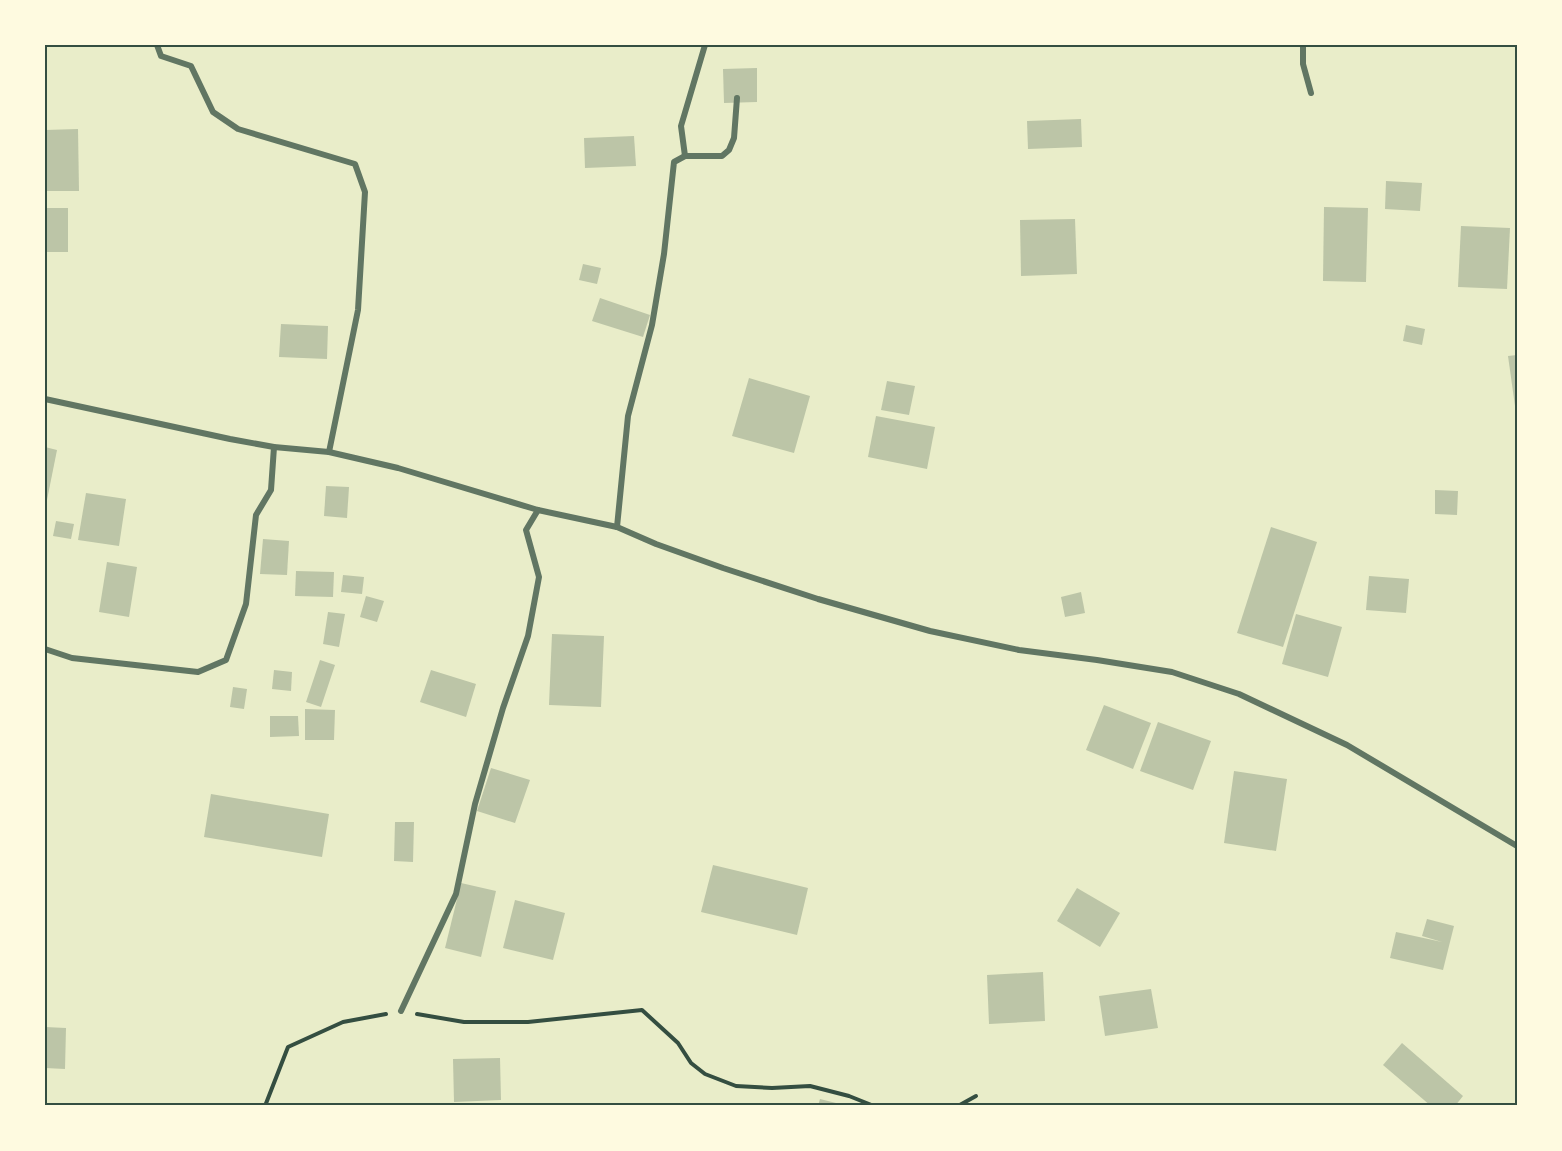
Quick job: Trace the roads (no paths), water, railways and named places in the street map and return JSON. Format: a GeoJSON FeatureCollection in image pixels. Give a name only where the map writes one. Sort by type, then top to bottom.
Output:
{"type":"FeatureCollection","features":[{"type":"Feature","properties":{"kind":"street"},"geometry":{"type":"LineString","coordinates":[[157,45],[161,56],[191,66],[213,112],[238,129],[356,164],[365,192],[358,310],[329,452]]}},
{"type":"Feature","properties":{"kind":"street"},"geometry":{"type":"LineString","coordinates":[[685,156],[681,126],[705,45]]}},
{"type":"Feature","properties":{"kind":"street"},"geometry":{"type":"LineString","coordinates":[[1303,45],[1303,64],[1311,93]]}},
{"type":"Feature","properties":{"kind":"street"},"geometry":{"type":"LineString","coordinates":[[617,527],[628,416],[652,325],[664,254],[674,162],[685,156],[722,156],[729,150],[734,138],[737,98]]}},
{"type":"Feature","properties":{"kind":"street"},"geometry":{"type":"LineString","coordinates":[[45,399],[144,422],[274,447],[329,452],[398,468],[538,510],[617,527],[723,568],[930,632],[1018,650],[1172,672],[1239,694],[1347,745],[1517,846]]}},
{"type":"Feature","properties":{"kind":"street"},"geometry":{"type":"LineString","coordinates":[[45,649],[72,658],[198,672],[226,660],[246,604],[256,515],[271,490],[274,447]]}},
{"type":"Feature","properties":{"kind":"street"},"geometry":{"type":"LineString","coordinates":[[401,1011],[456,894],[475,804],[503,708],[528,636],[538,577],[526,530],[538,510]]}}]}
